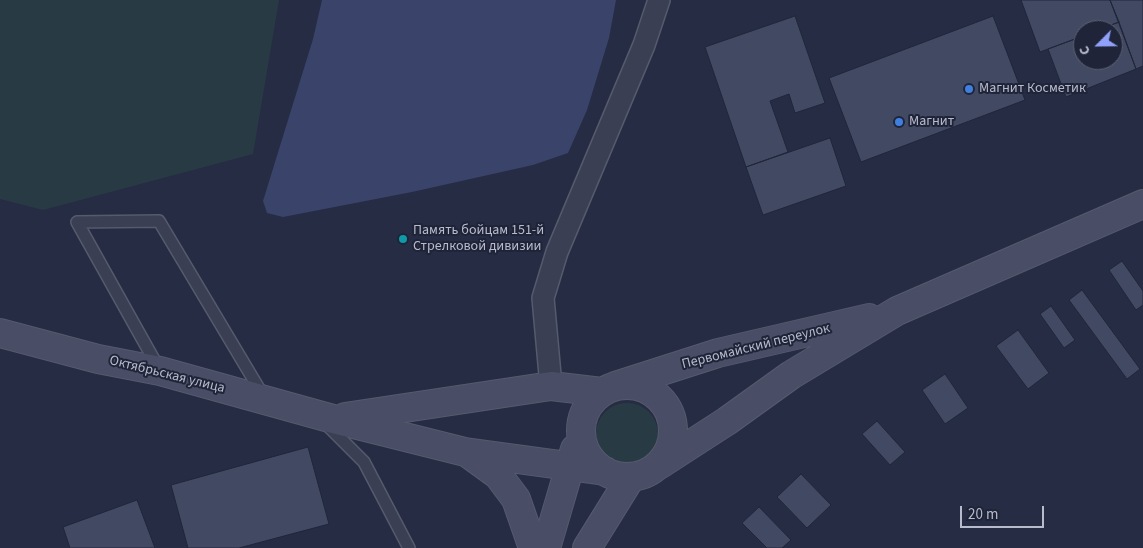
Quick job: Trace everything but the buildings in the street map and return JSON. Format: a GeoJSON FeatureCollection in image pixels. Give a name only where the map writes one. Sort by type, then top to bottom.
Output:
{"type":"FeatureCollection","features":[{"type":"Feature","properties":{"kind":"street"},"geometry":{"type":"LineString","coordinates":[[551,386],[543,298],[558,252],[644,45],[659,0]]}},
{"type":"Feature","properties":{"kind":"street","name":"Первомайский переулок"},"geometry":{"type":"LineString","coordinates":[[658,465],[727,421],[792,375],[897,311],[1143,204]]}},
{"type":"Feature","properties":{"kind":"street","name":"Первомайский переулок"},"geometry":{"type":"LineString","coordinates":[[608,389],[718,353],[897,311]]}},
{"type":"Feature","properties":{"kind":"street","name":"Октябрьская улица"},"geometry":{"type":"LineString","coordinates":[[0,333],[98,359],[160,372],[324,417],[465,452],[570,465],[618,474]]}},
{"type":"Feature","properties":{"kind":"street"},"geometry":{"type":"LineString","coordinates":[[546,548],[585,413],[592,402],[608,389],[630,384],[645,388],[658,396],[668,408],[673,423],[673,438],[668,453],[658,465],[645,473],[618,474],[595,462],[586,452],[582,439],[582,426]]}},
{"type":"Feature","properties":{"kind":"street","name":"Октябрьская улица"},"geometry":{"type":"LineString","coordinates":[[324,417],[551,386],[608,389]]}},
{"type":"Feature","properties":{"kind":"street","name":"Октябрьская улица"},"geometry":{"type":"LineString","coordinates":[[465,452],[498,475],[516,498],[533,548]]}},
{"type":"Feature","properties":{"kind":"street"},"geometry":{"type":"LineString","coordinates":[[587,548],[618,474]]}},
{"type":"Feature","properties":{"kind":"lane"},"geometry":{"type":"LineString","coordinates":[[160,372],[77,222],[159,220],[266,400]]}},
{"type":"Feature","properties":{"kind":"lane"},"geometry":{"type":"LineString","coordinates":[[324,417],[364,462],[409,548]]}},
{"type":"Feature","properties":{"kind":"shaded area"},"geometry":{"type":"Polygon","coordinates":[[[0,0],[279,0],[253,154],[43,210],[0,199],[0,0]]]}},
{"type":"Feature","properties":{"kind":"shaded area"},"geometry":{"type":"Polygon","coordinates":[[[627,403],[639,406],[649,412],[655,422],[658,434],[655,446],[649,456],[639,462],[627,465],[615,462],[605,456],[599,446],[596,434],[599,422],[605,412],[615,406],[627,403]]]}},
{"type":"Feature","properties":{"kind":"water"},"geometry":{"type":"Polygon","coordinates":[[[322,0],[616,0],[609,38],[587,110],[568,153],[533,165],[412,192],[283,217],[267,213],[263,201],[313,39],[322,0]]]}},
{"type":"Feature","properties":{"kind":"place","name":"Магнит Косметик"},"geometry":{"type":"Point","coordinates":[969,89]}},
{"type":"Feature","properties":{"kind":"place","name":"Магнит"},"geometry":{"type":"Point","coordinates":[899,122]}},
{"type":"Feature","properties":{"kind":"place","name":"Память бойцам 151-й Стрелковой дивизии"},"geometry":{"type":"Point","coordinates":[403,239]}}]}
